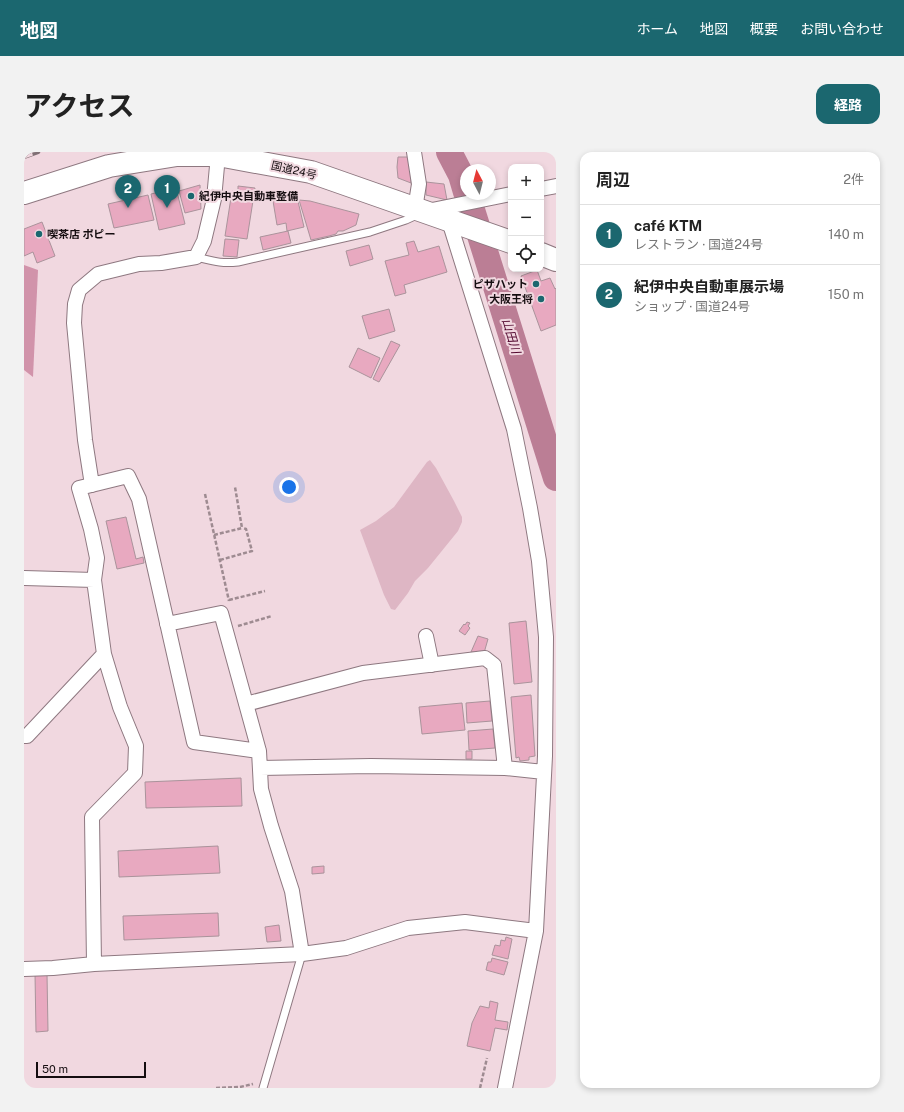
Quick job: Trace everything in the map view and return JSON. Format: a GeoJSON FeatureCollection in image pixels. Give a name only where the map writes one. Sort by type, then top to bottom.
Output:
{"type":"FeatureCollection","features":[{"type":"Feature","properties":{"kind":"highway","name":"国道24号"},"geometry":{"type":"LineString","coordinates":[[24,193],[109,166],[177,155],[215,153],[310,172],[419,210],[452,217],[505,240]]}},
{"type":"Feature","properties":{"kind":"highway"},"geometry":{"type":"LineString","coordinates":[[544,255],[556,260]]}},
{"type":"Feature","properties":{"kind":"street"},"geometry":{"type":"LineString","coordinates":[[414,152],[419,184],[419,210]]}},
{"type":"Feature","properties":{"kind":"street"},"geometry":{"type":"LineString","coordinates":[[92,485],[85,440],[74,323],[75,304],[79,290],[98,274],[139,264],[161,263],[196,257],[204,241],[214,199],[215,153]]}},
{"type":"Feature","properties":{"kind":"street"},"geometry":{"type":"LineString","coordinates":[[544,188],[556,186]]}},
{"type":"Feature","properties":{"kind":"street"},"geometry":{"type":"LineString","coordinates":[[505,1088],[536,931],[544,772],[546,637],[539,561],[514,429],[452,217],[487,198],[508,194]]}},
{"type":"Feature","properties":{"kind":"street"},"geometry":{"type":"LineString","coordinates":[[94,964],[92,818],[135,773],[136,746],[120,707],[104,654],[94,580],[97,558],[91,529],[79,488],[128,476],[139,499],[194,742],[258,751]]}},
{"type":"Feature","properties":{"kind":"street"},"geometry":{"type":"LineString","coordinates":[[24,578],[94,580]]}},
{"type":"Feature","properties":{"kind":"street"},"geometry":{"type":"LineString","coordinates":[[167,624],[221,614],[258,751],[261,789],[292,891],[302,954]]}},
{"type":"Feature","properties":{"kind":"street"},"geometry":{"type":"LineString","coordinates":[[426,636],[432,665]]}},
{"type":"Feature","properties":{"kind":"street"},"geometry":{"type":"LineString","coordinates":[[24,736],[27,736],[104,654]]}},
{"type":"Feature","properties":{"kind":"street"},"geometry":{"type":"LineString","coordinates":[[246,704],[363,673],[485,658],[494,665],[505,768]]}},
{"type":"Feature","properties":{"kind":"street"},"geometry":{"type":"LineString","coordinates":[[260,768],[371,766],[505,768],[544,772]]}},
{"type":"Feature","properties":{"kind":"street"},"geometry":{"type":"LineString","coordinates":[[24,969],[94,964],[302,954],[346,948],[408,928],[465,922],[536,931]]}},
{"type":"Feature","properties":{"kind":"lane"},"geometry":{"type":"LineString","coordinates":[[196,257],[217,262],[238,262],[370,232],[406,220],[419,210]]}},
{"type":"Feature","properties":{"kind":"lane"},"geometry":{"type":"LineString","coordinates":[[264,1084],[302,954]]}},
{"type":"Feature","properties":{"kind":"path"},"geometry":{"type":"LineString","coordinates":[[235,487],[242,528]]}},
{"type":"Feature","properties":{"kind":"path"},"geometry":{"type":"LineString","coordinates":[[205,494],[230,607]]}},
{"type":"Feature","properties":{"kind":"path"},"geometry":{"type":"LineString","coordinates":[[214,534],[242,528],[246,529],[252,551],[220,560]]}},
{"type":"Feature","properties":{"kind":"path"},"geometry":{"type":"LineString","coordinates":[[229,600],[265,591]]}},
{"type":"Feature","properties":{"kind":"path"},"geometry":{"type":"LineString","coordinates":[[235,626],[272,616]]}},
{"type":"Feature","properties":{"kind":"path"},"geometry":{"type":"LineString","coordinates":[[480,1088],[487,1058]]}},
{"type":"Feature","properties":{"kind":"path"},"geometry":{"type":"LineString","coordinates":[[216,1088],[264,1084]]}},
{"type":"Feature","properties":{"kind":"shaded area"},"geometry":{"type":"Polygon","coordinates":[[[24,265],[38,270],[33,377],[24,370],[24,265]]]}},
{"type":"Feature","properties":{"kind":"shaded area"},"geometry":{"type":"Polygon","coordinates":[[[430,460],[454,501],[462,517],[462,522],[458,531],[428,568],[415,581],[395,610],[391,609],[384,595],[360,530],[376,521],[394,507],[430,460]]]}},
{"type":"Feature","properties":{"kind":"building"},"geometry":{"type":"Polygon","coordinates":[[[398,157],[412,157],[411,183],[398,178],[398,157]]]}},
{"type":"Feature","properties":{"kind":"building"},"geometry":{"type":"Polygon","coordinates":[[[426,182],[444,184],[447,200],[426,195],[426,182]]]}},
{"type":"Feature","properties":{"kind":"building"},"geometry":{"type":"Polygon","coordinates":[[[200,185],[201,209],[185,213],[179,191],[200,185]]]}},
{"type":"Feature","properties":{"kind":"building"},"geometry":{"type":"Polygon","coordinates":[[[238,186],[255,188],[247,239],[225,236],[232,191],[238,192],[238,186]]]}},
{"type":"Feature","properties":{"kind":"building"},"geometry":{"type":"Polygon","coordinates":[[[176,188],[185,224],[159,230],[151,194],[176,188]]]}},
{"type":"Feature","properties":{"kind":"building"},"geometry":{"type":"Polygon","coordinates":[[[148,195],[154,220],[114,228],[108,204],[148,195]]]}},
{"type":"Feature","properties":{"kind":"building"},"geometry":{"type":"Polygon","coordinates":[[[297,197],[304,227],[287,231],[286,223],[277,225],[273,201],[297,197]]]}},
{"type":"Feature","properties":{"kind":"building"},"geometry":{"type":"Polygon","coordinates":[[[299,200],[310,201],[359,214],[356,225],[343,231],[338,231],[336,234],[311,240],[299,200]]]}},
{"type":"Feature","properties":{"kind":"building"},"geometry":{"type":"Polygon","coordinates":[[[42,222],[55,256],[37,263],[33,252],[24,256],[24,229],[42,222]]]}},
{"type":"Feature","properties":{"kind":"building"},"geometry":{"type":"Polygon","coordinates":[[[288,231],[291,243],[263,250],[260,237],[288,231]]]}},
{"type":"Feature","properties":{"kind":"building"},"geometry":{"type":"Polygon","coordinates":[[[225,239],[239,240],[237,257],[223,256],[225,239]]]}},
{"type":"Feature","properties":{"kind":"building"},"geometry":{"type":"Polygon","coordinates":[[[414,241],[418,252],[439,246],[447,272],[404,285],[406,293],[395,296],[385,261],[409,255],[406,243],[414,241]]]}},
{"type":"Feature","properties":{"kind":"building"},"geometry":{"type":"Polygon","coordinates":[[[369,245],[373,259],[350,266],[346,251],[369,245]]]}},
{"type":"Feature","properties":{"kind":"building"},"geometry":{"type":"Polygon","coordinates":[[[532,272],[538,272],[541,281],[550,278],[555,289],[556,288],[556,325],[541,331],[521,276],[532,272]]]}},
{"type":"Feature","properties":{"kind":"building"},"geometry":{"type":"Polygon","coordinates":[[[389,309],[395,331],[369,339],[362,316],[389,309]]]}},
{"type":"Feature","properties":{"kind":"building"},"geometry":{"type":"Polygon","coordinates":[[[391,341],[400,345],[379,382],[373,379],[391,341]]]}},
{"type":"Feature","properties":{"kind":"building"},"geometry":{"type":"Polygon","coordinates":[[[358,348],[380,358],[371,378],[349,367],[358,348]]]}},
{"type":"Feature","properties":{"kind":"building"},"geometry":{"type":"Polygon","coordinates":[[[126,517],[136,559],[143,557],[144,563],[117,569],[106,521],[126,517]]]}},
{"type":"Feature","properties":{"kind":"building"},"geometry":{"type":"Polygon","coordinates":[[[526,621],[532,682],[514,684],[509,623],[526,621]]]}},
{"type":"Feature","properties":{"kind":"building"},"geometry":{"type":"Polygon","coordinates":[[[467,622],[470,623],[468,626],[470,628],[465,635],[459,631],[467,622]]]}},
{"type":"Feature","properties":{"kind":"building"},"geometry":{"type":"Polygon","coordinates":[[[478,636],[488,639],[484,653],[471,652],[478,636]]]}},
{"type":"Feature","properties":{"kind":"building"},"geometry":{"type":"Polygon","coordinates":[[[531,695],[535,756],[529,757],[529,760],[520,761],[519,757],[516,758],[511,697],[531,695]]]}},
{"type":"Feature","properties":{"kind":"building"},"geometry":{"type":"Polygon","coordinates":[[[490,701],[492,721],[467,723],[466,703],[490,701]]]}},
{"type":"Feature","properties":{"kind":"building"},"geometry":{"type":"Polygon","coordinates":[[[462,703],[465,730],[422,734],[419,707],[462,703]]]}},
{"type":"Feature","properties":{"kind":"building"},"geometry":{"type":"Polygon","coordinates":[[[493,729],[495,748],[469,750],[468,731],[493,729]]]}},
{"type":"Feature","properties":{"kind":"building"},"geometry":{"type":"Polygon","coordinates":[[[466,751],[472,751],[472,759],[466,759],[466,751]]]}},
{"type":"Feature","properties":{"kind":"building"},"geometry":{"type":"Polygon","coordinates":[[[241,778],[242,806],[146,808],[145,782],[241,778]]]}},
{"type":"Feature","properties":{"kind":"building"},"geometry":{"type":"Polygon","coordinates":[[[218,846],[220,873],[119,877],[118,851],[218,846]]]}},
{"type":"Feature","properties":{"kind":"building"},"geometry":{"type":"Polygon","coordinates":[[[324,866],[324,873],[312,874],[312,867],[324,866]]]}},
{"type":"Feature","properties":{"kind":"building"},"geometry":{"type":"Polygon","coordinates":[[[218,913],[219,936],[124,940],[123,916],[218,913]]]}},
{"type":"Feature","properties":{"kind":"building"},"geometry":{"type":"Polygon","coordinates":[[[279,925],[281,941],[267,942],[265,927],[279,925]]]}},
{"type":"Feature","properties":{"kind":"building"},"geometry":{"type":"Polygon","coordinates":[[[506,937],[512,939],[508,959],[492,955],[495,945],[500,946],[501,940],[505,941],[506,937]]]}},
{"type":"Feature","properties":{"kind":"building"},"geometry":{"type":"Polygon","coordinates":[[[492,958],[508,962],[504,975],[486,970],[488,962],[491,962],[492,958]]]}},
{"type":"Feature","properties":{"kind":"building"},"geometry":{"type":"Polygon","coordinates":[[[35,974],[47,974],[48,1031],[36,1032],[35,974]]]}},
{"type":"Feature","properties":{"kind":"building"},"geometry":{"type":"Polygon","coordinates":[[[490,1001],[498,1003],[495,1020],[508,1022],[507,1030],[495,1028],[490,1051],[467,1046],[472,1023],[480,1006],[489,1008],[490,1001]]]}},
{"type":"Feature","properties":{"kind":"waterway","name":"山田川"},"geometry":{"type":"LineString","coordinates":[[449,152],[460,173]]}},
{"type":"Feature","properties":{"kind":"waterway","name":"山田川"},"geometry":{"type":"LineString","coordinates":[[469,200],[556,478]]}},
{"type":"Feature","properties":{"kind":"railway"},"geometry":{"type":"LineString","coordinates":[[24,157],[38,152]]}},
{"type":"Feature","properties":{"kind":"place","name":"紀伊中央自動車整備"},"geometry":{"type":"Point","coordinates":[191,196]}},
{"type":"Feature","properties":{"kind":"place","name":"紀伊中央自動車展示場"},"geometry":{"type":"Point","coordinates":[128,208]}},
{"type":"Feature","properties":{"kind":"place","name":"café KTM"},"geometry":{"type":"Point","coordinates":[167,208]}},
{"type":"Feature","properties":{"kind":"place","name":"喫茶店 ポピー"},"geometry":{"type":"Point","coordinates":[39,234]}},
{"type":"Feature","properties":{"kind":"place","name":"ピザハット"},"geometry":{"type":"Point","coordinates":[536,284]}},
{"type":"Feature","properties":{"kind":"place","name":"大阪王将"},"geometry":{"type":"Point","coordinates":[541,299]}}]}
